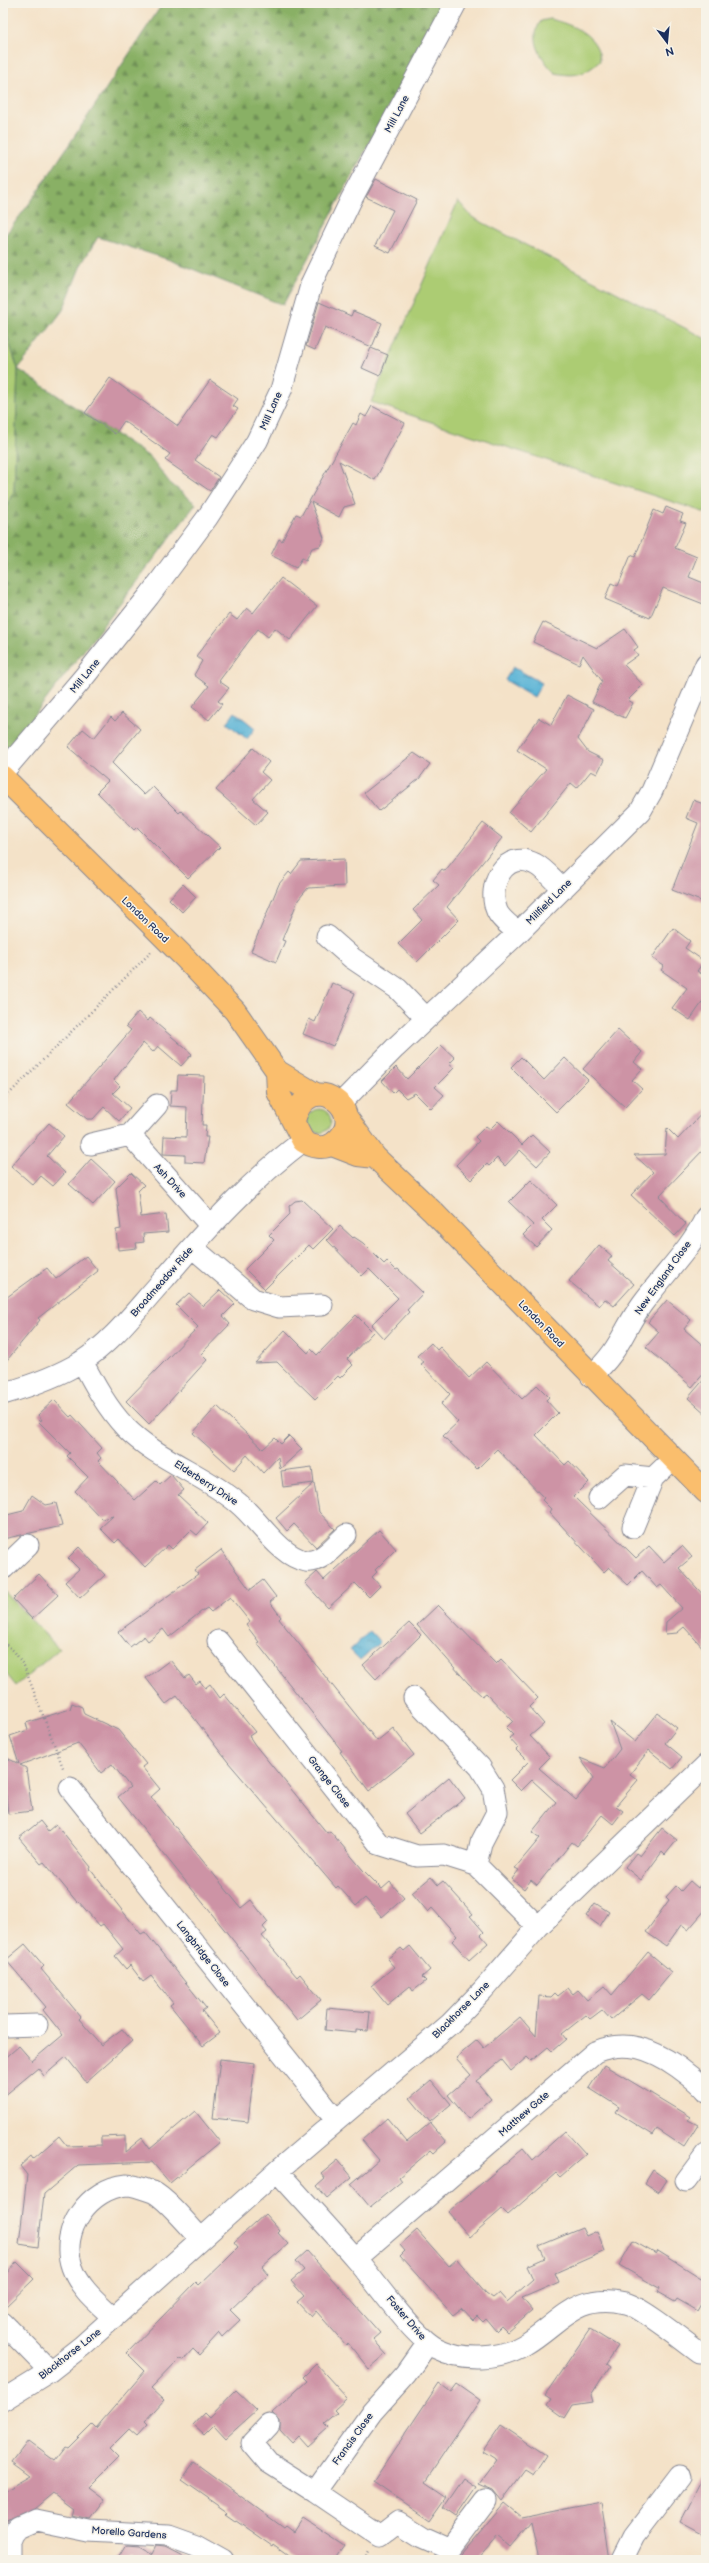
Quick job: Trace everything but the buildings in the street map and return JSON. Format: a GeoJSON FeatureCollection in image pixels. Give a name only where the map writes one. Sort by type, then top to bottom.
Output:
{"type":"FeatureCollection","features":[{"type":"Feature","properties":{"kind":"main road","name":"London Road"},"geometry":{"type":"LineString","coordinates":[[3,777],[235,1011],[277,1071],[317,1095],[328,1096],[343,1111],[375,1157],[433,1212],[591,1376],[706,1492]]}},
{"type":"Feature","properties":{"kind":"main road"},"geometry":{"type":"LineString","coordinates":[[277,1071],[278,1092],[294,1120]]}},
{"type":"Feature","properties":{"kind":"main road"},"geometry":{"type":"LineString","coordinates":[[317,1095],[303,1101],[297,1108],[294,1120],[294,1128],[303,1141],[310,1146],[322,1148],[341,1138],[346,1127],[343,1111]]}},
{"type":"Feature","properties":{"kind":"main road"},"geometry":{"type":"LineString","coordinates":[[332,1144],[358,1156],[375,1157]]}},
{"type":"Feature","properties":{"kind":"street","name":"Mill Lane"},"geometry":{"type":"LineString","coordinates":[[3,772],[84,677],[149,596],[207,518],[257,441],[281,390],[312,282],[351,200],[456,3]]}},
{"type":"Feature","properties":{"kind":"street","name":"Millfield Lane"},"geometry":{"type":"LineString","coordinates":[[343,1111],[426,1018],[518,933],[640,812],[652,791],[706,664]]}},
{"type":"Feature","properties":{"kind":"street"},"geometry":{"type":"LineString","coordinates":[[518,933],[497,912],[494,903],[492,891],[503,868],[514,862],[528,861],[536,864],[562,889]]}},
{"type":"Feature","properties":{"kind":"street"},"geometry":{"type":"LineString","coordinates":[[328,936],[352,958],[398,989],[426,1018]]}},
{"type":"Feature","properties":{"kind":"street"},"geometry":{"type":"LineString","coordinates":[[91,1144],[130,1135],[157,1105]]}},
{"type":"Feature","properties":{"kind":"street","name":"Ash Drive"},"geometry":{"type":"LineString","coordinates":[[130,1135],[156,1167],[211,1226]]}},
{"type":"Feature","properties":{"kind":"street","name":"Broadmeadow Ride"},"geometry":{"type":"LineString","coordinates":[[3,1394],[55,1376],[82,1362],[118,1332],[211,1226],[251,1186],[303,1141]]}},
{"type":"Feature","properties":{"kind":"street","name":"New England Close"},"geometry":{"type":"LineString","coordinates":[[591,1376],[608,1362],[641,1305],[693,1238],[706,1217]]}},
{"type":"Feature","properties":{"kind":"street"},"geometry":{"type":"LineString","coordinates":[[192,1247],[253,1299],[279,1307],[322,1305]]}},
{"type":"Feature","properties":{"kind":"street","name":"Elderberry Drive"},"geometry":{"type":"LineString","coordinates":[[82,1362],[103,1399],[125,1427],[144,1443],[238,1502],[287,1553],[300,1559],[313,1560],[323,1556],[346,1535]]}},
{"type":"Feature","properties":{"kind":"street"},"geometry":{"type":"LineString","coordinates":[[633,1527],[653,1478],[673,1459]]}},
{"type":"Feature","properties":{"kind":"street"},"geometry":{"type":"LineString","coordinates":[[598,1498],[625,1475],[653,1478]]}},
{"type":"Feature","properties":{"kind":"street"},"geometry":{"type":"LineString","coordinates":[[3,1568],[28,1545]]}},
{"type":"Feature","properties":{"kind":"street","name":"Grange Close"},"geometry":{"type":"LineString","coordinates":[[218,1641],[379,1844],[417,1856],[444,1855],[476,1865],[538,1926]]}},
{"type":"Feature","properties":{"kind":"street"},"geometry":{"type":"LineString","coordinates":[[414,1698],[480,1767],[494,1788],[497,1812],[481,1843],[476,1865]]}},
{"type":"Feature","properties":{"kind":"street","name":"Blackhorse Lane"},"geometry":{"type":"LineString","coordinates":[[3,2400],[50,2371],[114,2318],[277,2171],[450,2024],[483,1990],[538,1926],[706,1765]]}},
{"type":"Feature","properties":{"kind":"street","name":"Langbridge Close"},"geometry":{"type":"LineString","coordinates":[[70,1788],[336,2120]]}},
{"type":"Feature","properties":{"kind":"street"},"geometry":{"type":"LineString","coordinates":[[4,2022],[37,2025]]}},
{"type":"Feature","properties":{"kind":"street","name":"Matthew Gate"},"geometry":{"type":"LineString","coordinates":[[356,2258],[595,2052],[605,2048],[626,2045],[651,2050],[696,2080],[706,2091]]}},
{"type":"Feature","properties":{"kind":"street"},"geometry":{"type":"LineString","coordinates":[[686,2181],[706,2154]]}},
{"type":"Feature","properties":{"kind":"street","name":"Foster Drive"},"geometry":{"type":"LineString","coordinates":[[277,2171],[356,2258],[428,2343],[438,2349],[463,2356],[497,2355],[523,2346],[575,2307],[598,2301],[614,2301],[627,2303],[700,2353]]}},
{"type":"Feature","properties":{"kind":"street"},"geometry":{"type":"LineString","coordinates":[[114,2318],[80,2285],[71,2265],[72,2226],[84,2208],[99,2194],[128,2185],[154,2193],[201,2239]]}},
{"type":"Feature","properties":{"kind":"street"},"geometry":{"type":"LineString","coordinates":[[3,2323],[50,2371]]}},
{"type":"Feature","properties":{"kind":"street","name":"Francis Close"},"geometry":{"type":"LineString","coordinates":[[315,2492],[372,2412],[406,2374],[428,2343]]}},
{"type":"Feature","properties":{"kind":"street"},"geometry":{"type":"LineString","coordinates":[[269,2425],[252,2443],[268,2462],[380,2536],[398,2522],[422,2537],[449,2549],[486,2500]]}},
{"type":"Feature","properties":{"kind":"street"},"geometry":{"type":"LineString","coordinates":[[622,2560],[634,2536],[680,2476]]}},
{"type":"Feature","properties":{"kind":"street","name":"Morello Gardens"},"geometry":{"type":"LineString","coordinates":[[10,2560],[10,2541],[13,2534],[18,2528],[36,2520],[89,2531],[168,2535],[196,2544],[223,2560]]}},
{"type":"Feature","properties":{"kind":"path"},"geometry":{"type":"LineString","coordinates":[[3,1100],[164,938]]}},
{"type":"Feature","properties":{"kind":"path"},"geometry":{"type":"LineString","coordinates":[[3,1642],[14,1651],[24,1666],[70,1788]]}},
{"type":"Feature","properties":{"kind":"green space"},"geometry":{"type":"Polygon","coordinates":[[[163,3],[444,3],[283,305],[167,259],[98,237],[81,265],[63,310],[18,369],[3,323],[3,238],[32,200],[163,3]]]}},
{"type":"Feature","properties":{"kind":"green space"},"geometry":{"type":"Polygon","coordinates":[[[550,19],[567,24],[583,32],[595,44],[599,52],[600,61],[595,66],[579,74],[568,75],[555,73],[541,56],[536,42],[537,28],[541,21],[550,19]]]}},
{"type":"Feature","properties":{"kind":"green space"},"geometry":{"type":"Polygon","coordinates":[[[458,201],[472,217],[706,339],[706,513],[371,402],[458,201]]]}},
{"type":"Feature","properties":{"kind":"green space"},"geometry":{"type":"Polygon","coordinates":[[[3,323],[18,369],[14,491],[3,513],[3,323]]]}},
{"type":"Feature","properties":{"kind":"green space"},"geometry":{"type":"Polygon","coordinates":[[[18,369],[151,458],[170,483],[196,504],[6,752],[3,748],[3,513],[14,491],[18,369]]]}},
{"type":"Feature","properties":{"kind":"green space"},"geometry":{"type":"Polygon","coordinates":[[[319,1109],[327,1113],[331,1121],[327,1129],[319,1133],[311,1129],[307,1121],[311,1113],[319,1109]]]}},
{"type":"Feature","properties":{"kind":"green space"},"geometry":{"type":"Polygon","coordinates":[[[3,1590],[59,1649],[16,1686],[3,1670],[3,1590]]]}},
{"type":"Feature","properties":{"kind":"water"},"geometry":{"type":"Polygon","coordinates":[[[513,667],[542,683],[534,697],[505,680],[513,667]]]}},
{"type":"Feature","properties":{"kind":"water"},"geometry":{"type":"Polygon","coordinates":[[[235,712],[255,728],[247,739],[227,723],[235,712]]]}},
{"type":"Feature","properties":{"kind":"water"},"geometry":{"type":"Polygon","coordinates":[[[370,1631],[380,1642],[360,1660],[350,1650],[370,1631]]]}}]}
